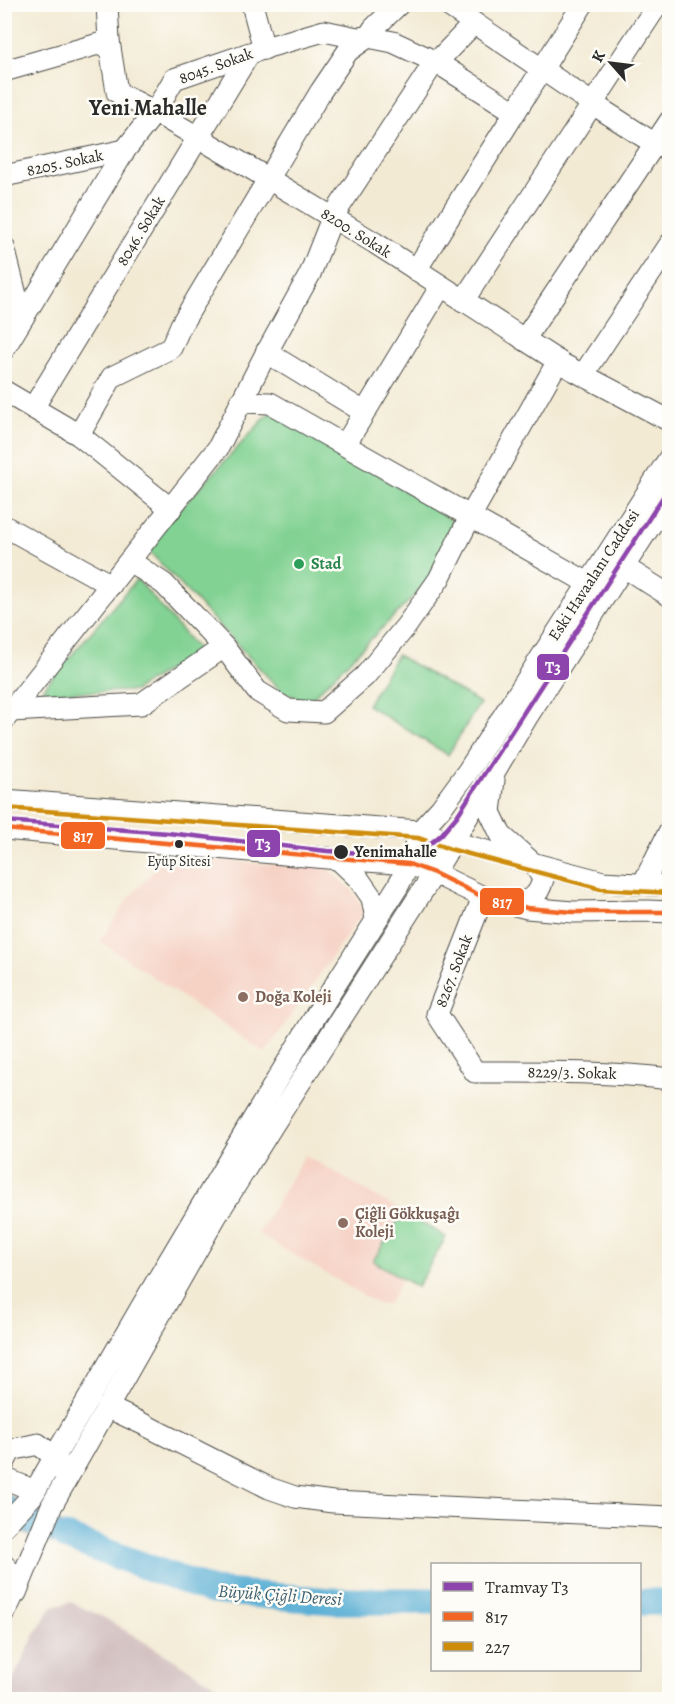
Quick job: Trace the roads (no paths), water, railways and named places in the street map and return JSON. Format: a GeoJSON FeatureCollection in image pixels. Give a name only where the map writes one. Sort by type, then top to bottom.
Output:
{"type":"FeatureCollection","features":[{"type":"Feature","properties":{"kind":"street","name":"8200. Sokak"},"geometry":{"type":"LineString","coordinates":[[107,4],[109,41],[117,92],[198,137],[332,218],[558,361],[669,421]]}},
{"type":"Feature","properties":{"kind":"street"},"geometry":{"type":"LineString","coordinates":[[252,4],[257,51]]}},
{"type":"Feature","properties":{"kind":"street"},"geometry":{"type":"LineString","coordinates":[[79,435],[112,377],[171,348],[181,325],[321,91],[348,51],[368,37],[399,4]]}},
{"type":"Feature","properties":{"kind":"street"},"geometry":{"type":"LineString","coordinates":[[446,4],[655,144]]}},
{"type":"Feature","properties":{"kind":"street"},"geometry":{"type":"LineString","coordinates":[[416,270],[583,4]]}},
{"type":"Feature","properties":{"kind":"street"},"geometry":{"type":"LineString","coordinates":[[463,300],[658,4]]}},
{"type":"Feature","properties":{"kind":"street"},"geometry":{"type":"LineString","coordinates":[[7,712],[111,585],[218,448],[266,352],[310,274],[332,218],[430,69],[474,23]]}},
{"type":"Feature","properties":{"kind":"street","name":"8045. Sokak"},"geometry":{"type":"LineString","coordinates":[[4,349],[125,150],[155,112],[174,79],[324,31],[393,42],[436,62],[515,112]]}},
{"type":"Feature","properties":{"kind":"street"},"geometry":{"type":"LineString","coordinates":[[4,71],[109,41]]}},
{"type":"Feature","properties":{"kind":"street","name":"8046. Sokak"},"geometry":{"type":"LineString","coordinates":[[33,408],[198,137],[257,51]]}},
{"type":"Feature","properties":{"kind":"street"},"geometry":{"type":"LineString","coordinates":[[524,340],[669,121]]}},
{"type":"Feature","properties":{"kind":"street","name":"8205. Sokak"},"geometry":{"type":"LineString","coordinates":[[4,176],[125,150]]}},
{"type":"Feature","properties":{"kind":"street"},"geometry":{"type":"LineString","coordinates":[[583,375],[669,244]]}},
{"type":"Feature","properties":{"kind":"street"},"geometry":{"type":"LineString","coordinates":[[4,247],[8,276],[22,319]]}},
{"type":"Feature","properties":{"kind":"street"},"geometry":{"type":"LineString","coordinates":[[345,445],[441,286]]}},
{"type":"Feature","properties":{"kind":"street"},"geometry":{"type":"LineString","coordinates":[[266,352],[364,412]]}},
{"type":"Feature","properties":{"kind":"street"},"geometry":{"type":"LineString","coordinates":[[130,561],[165,584],[224,647],[257,691],[288,710],[324,712],[364,676],[407,625],[439,579],[470,517],[558,361]]}},
{"type":"Feature","properties":{"kind":"street"},"geometry":{"type":"LineString","coordinates":[[4,391],[79,435],[171,508]]}},
{"type":"Feature","properties":{"kind":"street"},"geometry":{"type":"LineString","coordinates":[[240,402],[270,403],[588,583]]}},
{"type":"Feature","properties":{"kind":"street","name":"Eski Havaalanı Caddesi"},"geometry":{"type":"LineString","coordinates":[[4,1526],[34,1494],[142,1306],[347,966],[398,886],[409,864],[420,831],[441,808],[468,771],[669,457]]}},
{"type":"Feature","properties":{"kind":"street","name":"Eski Havaalanı Caddesi"},"geometry":{"type":"LineString","coordinates":[[4,1613],[16,1593],[52,1505],[215,1218],[434,873],[495,770],[669,495]]}},
{"type":"Feature","properties":{"kind":"street"},"geometry":{"type":"LineString","coordinates":[[4,526],[111,585]]}},
{"type":"Feature","properties":{"kind":"street"},"geometry":{"type":"LineString","coordinates":[[624,567],[669,596]]}},
{"type":"Feature","properties":{"kind":"street"},"geometry":{"type":"LineString","coordinates":[[7,712],[141,704],[224,647]]}},
{"type":"Feature","properties":{"kind":"street"},"geometry":{"type":"LineString","coordinates":[[495,770],[490,812],[501,835],[535,865],[543,879],[540,891],[531,900],[511,904]]}},
{"type":"Feature","properties":{"kind":"street"},"geometry":{"type":"LineString","coordinates":[[4,800],[420,831],[452,842],[603,882],[669,886]]}},
{"type":"Feature","properties":{"kind":"street"},"geometry":{"type":"LineString","coordinates":[[4,829],[338,860],[409,864],[434,873],[483,897],[527,908],[573,912],[648,910],[669,912]]}},
{"type":"Feature","properties":{"kind":"street"},"geometry":{"type":"LineString","coordinates":[[643,884],[669,830]]}},
{"type":"Feature","properties":{"kind":"street"},"geometry":{"type":"LineString","coordinates":[[338,860],[358,878],[372,898],[376,919]]}},
{"type":"Feature","properties":{"kind":"street","name":"8267. Sokak"},"geometry":{"type":"LineString","coordinates":[[475,1072],[437,1014],[483,897]]}},
{"type":"Feature","properties":{"kind":"street","name":"8229/3. Sokak"},"geometry":{"type":"LineString","coordinates":[[475,1072],[579,1073],[669,1079]]}},
{"type":"Feature","properties":{"kind":"street"},"geometry":{"type":"LineString","coordinates":[[107,1407],[269,1488],[295,1497],[333,1502],[669,1517]]}},
{"type":"Feature","properties":{"kind":"street"},"geometry":{"type":"LineString","coordinates":[[4,1463],[11,1450],[38,1444],[55,1457],[66,1480]]}},
{"type":"Feature","properties":{"kind":"street"},"geometry":{"type":"LineString","coordinates":[[4,1478],[34,1494]]}},
{"type":"Feature","properties":{"kind":"street"},"geometry":{"type":"LineString","coordinates":[[4,1565],[14,1580],[16,1593]]}},
{"type":"Feature","properties":{"kind":"water"},"geometry":{"type":"Polygon","coordinates":[[[4,1493],[70,1529],[60,1545],[38,1539],[5,1525],[4,1493]]]}},
{"type":"Feature","properties":{"kind":"waterway","name":"Büyük Çiğli Deresi"},"geometry":{"type":"LineString","coordinates":[[66,1537],[212,1591],[332,1601],[431,1601]]}},
{"type":"Feature","properties":{"kind":"waterway","name":"Büyük Çiğli Deresi"},"geometry":{"type":"LineString","coordinates":[[641,1602],[670,1602]]}},
{"type":"Feature","properties":{"kind":"tram line","name":"T3"},"geometry":{"type":"LineString","coordinates":[[4,821],[168,833],[327,851],[399,855],[412,853],[427,846],[441,835],[457,816],[670,486]]}},
{"type":"Feature","properties":{"kind":"place","name":"Stad"},"geometry":{"type":"Point","coordinates":[299,564]}},
{"type":"Feature","properties":{"kind":"place","name":"Eyüp Sitesi"},"geometry":{"type":"Point","coordinates":[179,844]}},
{"type":"Feature","properties":{"kind":"place","name":"Yenimahalle"},"geometry":{"type":"Point","coordinates":[341,852]}},
{"type":"Feature","properties":{"kind":"place","name":"Doğa Koleji"},"geometry":{"type":"Point","coordinates":[243,997]}},
{"type":"Feature","properties":{"kind":"place","name":"Çiĝli Gökkuşaĝı Koleji"},"geometry":{"type":"Point","coordinates":[343,1223]}},
{"type":"Feature","properties":{"kind":"district","name":"Yeni Mahalle"},"geometry":{"type":"Point","coordinates":[148,108]}}]}
